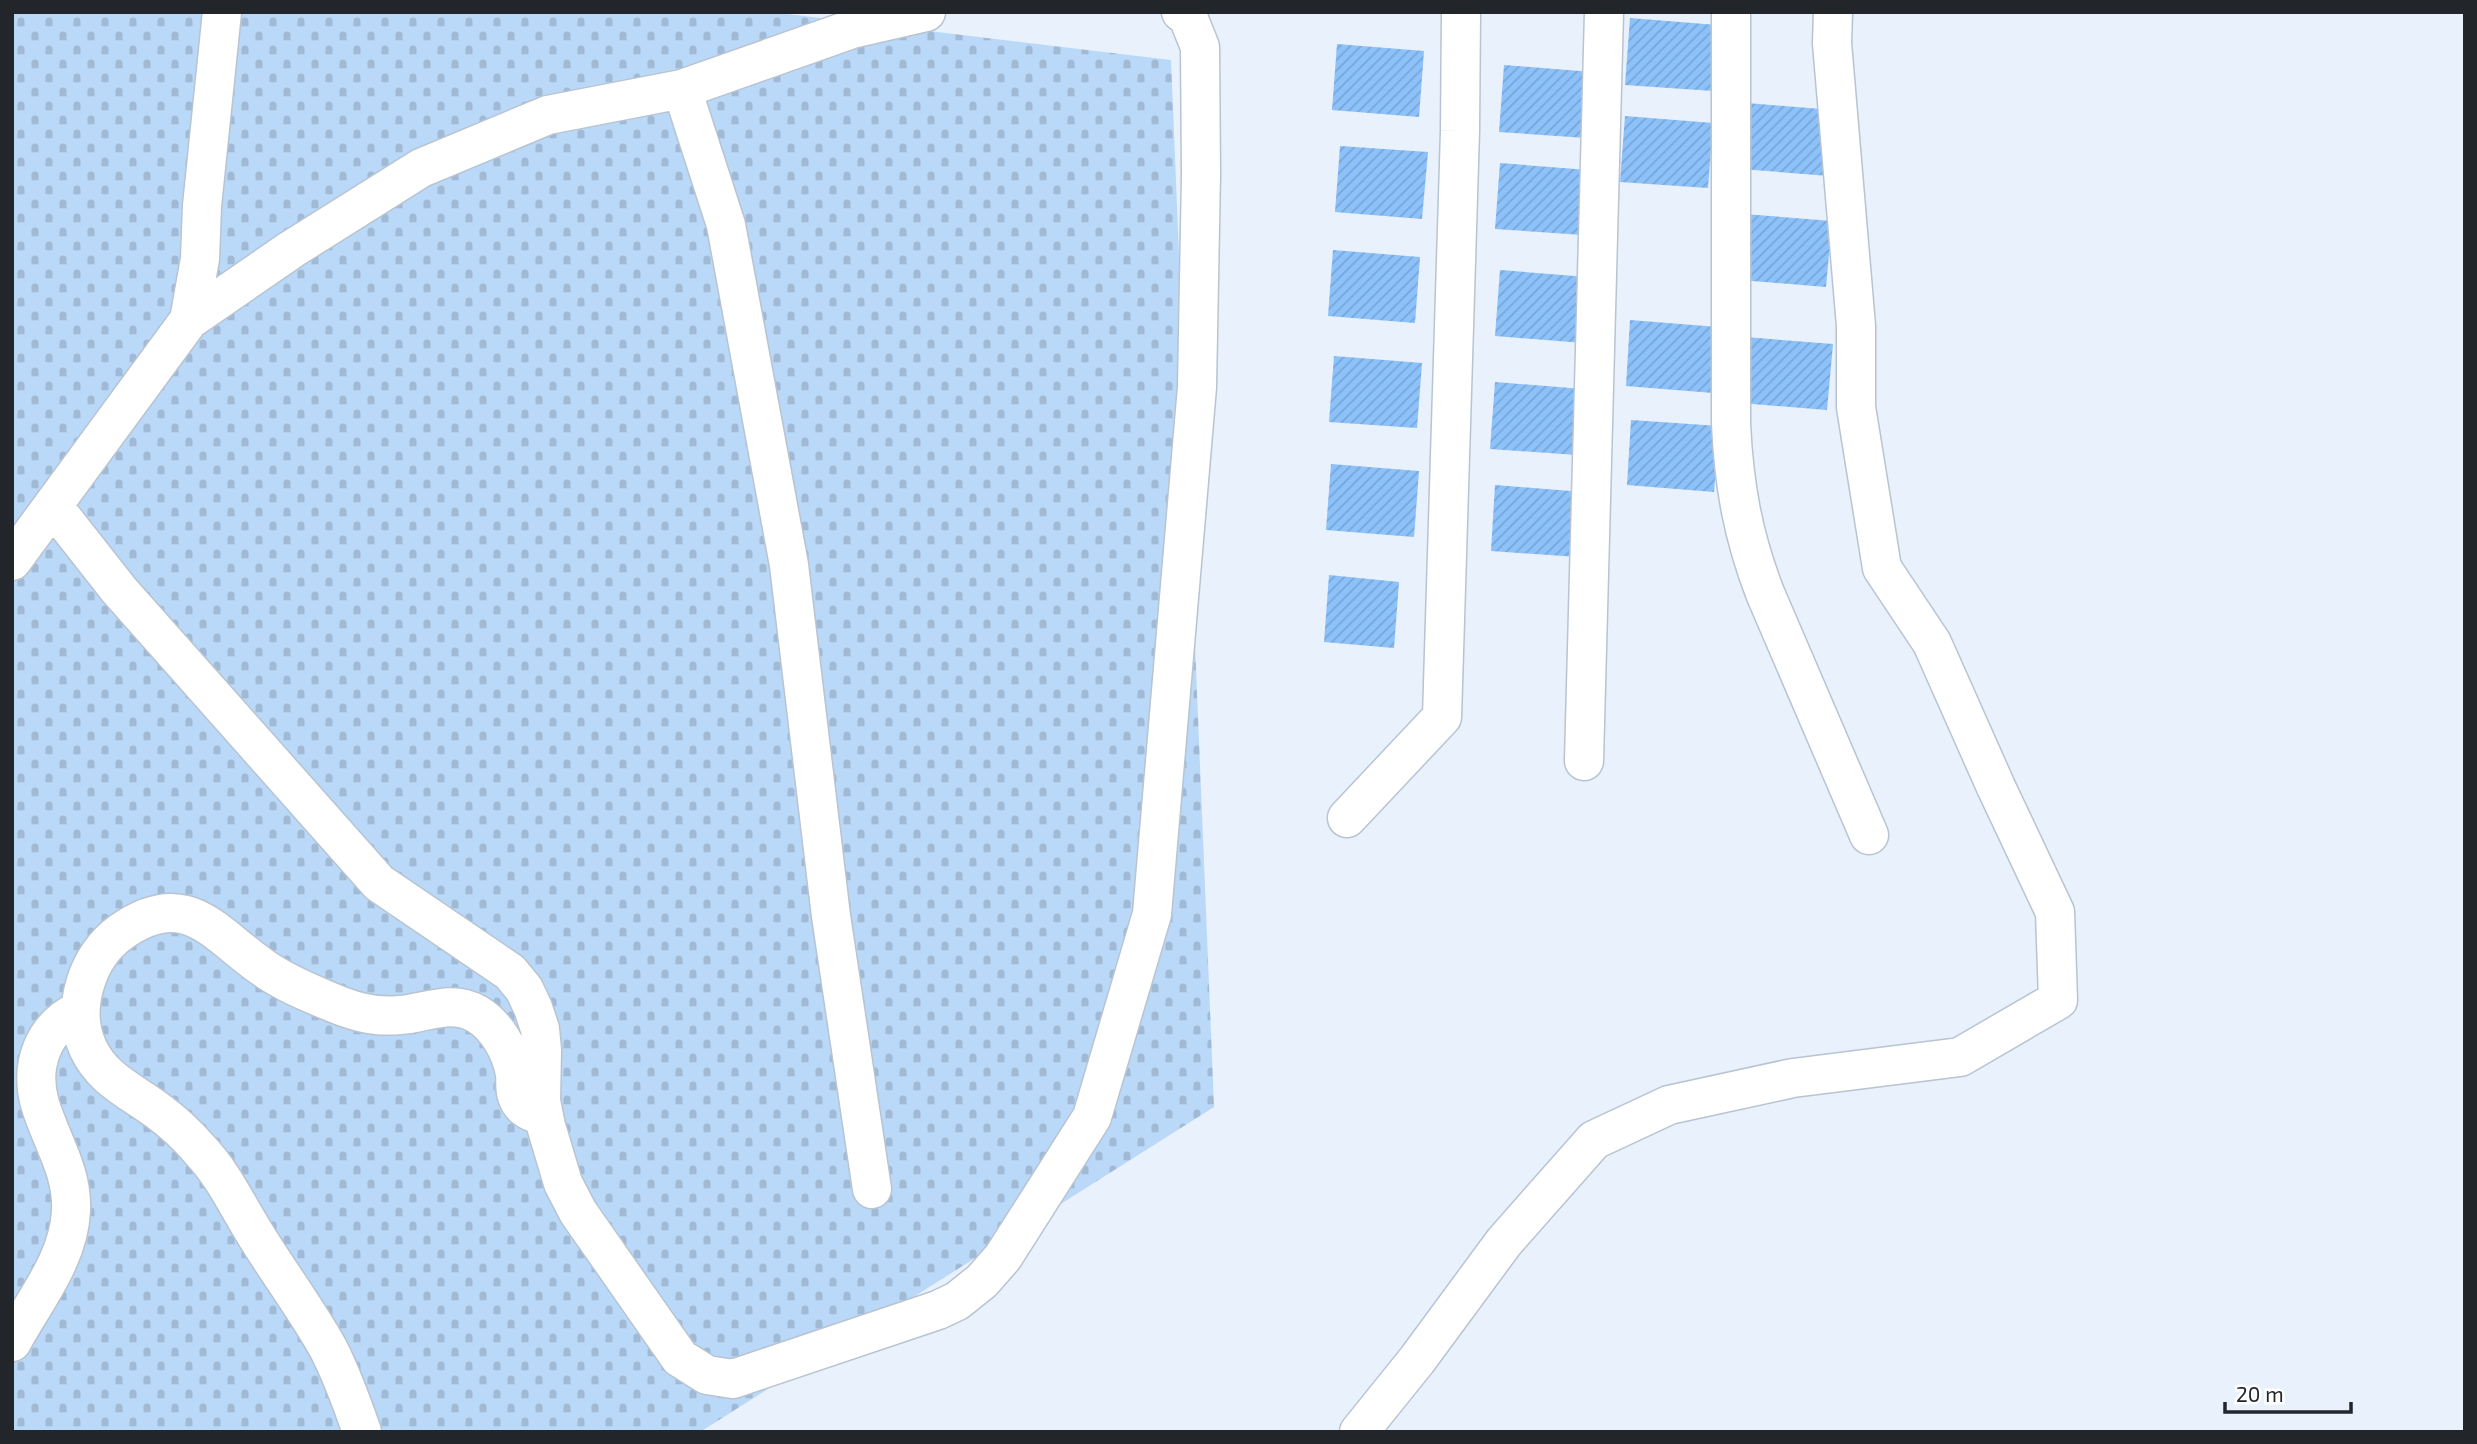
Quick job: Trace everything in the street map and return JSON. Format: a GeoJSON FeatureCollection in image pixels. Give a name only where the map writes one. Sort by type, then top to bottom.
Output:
{"type":"FeatureCollection","features":[{"type":"Feature","properties":{"kind":"street"},"geometry":{"type":"LineString","coordinates":[[189,320],[200,259],[202,206],[222,12]]}},
{"type":"Feature","properties":{"kind":"street"},"geometry":{"type":"LineString","coordinates":[[12,561],[189,320],[292,249],[421,168],[548,115],[682,89],[838,21],[926,12]]}},
{"type":"Feature","properties":{"kind":"street"},"geometry":{"type":"LineString","coordinates":[[53,506],[119,590],[379,883],[510,972],[517,981],[533,1008],[540,1029],[543,1115],[563,1183],[578,1212],[680,1358],[706,1376],[733,1379],[918,1318],[957,1300],[982,1281],[1003,1257],[1092,1117],[1152,914],[1197,387],[1201,174],[1200,47],[1188,17],[1181,12]]}},
{"type":"Feature","properties":{"kind":"street"},"geometry":{"type":"LineString","coordinates":[[1347,818],[1442,717],[1461,12]]}},
{"type":"Feature","properties":{"kind":"street"},"geometry":{"type":"LineString","coordinates":[[1584,761],[1604,12]]}},
{"type":"Feature","properties":{"kind":"street"},"geometry":{"type":"LineString","coordinates":[[1731,12],[1731,424],[1739,510],[1765,593],[1868,835]]}},
{"type":"Feature","properties":{"kind":"street"},"geometry":{"type":"LineString","coordinates":[[1359,1432],[1418,1360],[1504,1242],[1594,1140],[1669,1105],[1793,1078],[1960,1057],[2058,1000],[2055,912],[1996,787],[1933,643],[1882,568],[1856,407],[1856,326],[1832,43],[1833,12]]}},
{"type":"Feature","properties":{"kind":"street"},"geometry":{"type":"LineString","coordinates":[[682,89],[726,225],[789,565],[831,916],[872,1189]]}},
{"type":"Feature","properties":{"kind":"street"},"geometry":{"type":"LineString","coordinates":[[362,1432],[350,1396],[329,1351],[220,1175],[181,1130],[107,1077],[95,1062],[86,1045],[80,1010],[82,995],[94,962],[119,933],[137,922],[168,913],[198,918],[214,927],[268,971],[301,990],[356,1013],[401,1016],[442,1006],[475,1013],[497,1032],[509,1051],[515,1073],[516,1095],[520,1103],[526,1110],[543,1115]]}},
{"type":"Feature","properties":{"kind":"street"},"geometry":{"type":"LineString","coordinates":[[12,1342],[56,1265],[67,1240],[71,1214],[68,1175],[40,1104],[38,1062],[51,1031],[59,1022],[80,1010]]}},
{"type":"Feature","properties":{"kind":"green space"},"geometry":{"type":"Polygon","coordinates":[[[12,12],[771,12],[1171,60],[1214,1107],[700,1432],[12,1432],[12,12]]]}},
{"type":"Feature","properties":{"kind":"building"},"geometry":{"type":"Polygon","coordinates":[[[1630,18],[1717,25],[1713,91],[1625,85],[1630,18]]]}},
{"type":"Feature","properties":{"kind":"building"},"geometry":{"type":"Polygon","coordinates":[[[1337,44],[1424,51],[1419,117],[1332,110],[1337,44]]]}},
{"type":"Feature","properties":{"kind":"building"},"geometry":{"type":"Polygon","coordinates":[[[1504,65],[1592,72],[1586,138],[1499,132],[1504,65]]]}},
{"type":"Feature","properties":{"kind":"building"},"geometry":{"type":"Polygon","coordinates":[[[1747,103],[1833,110],[1829,176],[1741,169],[1747,103]]]}},
{"type":"Feature","properties":{"kind":"building"},"geometry":{"type":"Polygon","coordinates":[[[1625,116],[1713,123],[1708,188],[1620,182],[1625,116]]]}},
{"type":"Feature","properties":{"kind":"building"},"geometry":{"type":"Polygon","coordinates":[[[1340,146],[1428,152],[1422,219],[1335,212],[1340,146]]]}},
{"type":"Feature","properties":{"kind":"building"},"geometry":{"type":"Polygon","coordinates":[[[1500,163],[1588,170],[1583,235],[1495,229],[1500,163]]]}},
{"type":"Feature","properties":{"kind":"building"},"geometry":{"type":"Polygon","coordinates":[[[1744,214],[1832,221],[1826,287],[1740,280],[1744,214]]]}},
{"type":"Feature","properties":{"kind":"building"},"geometry":{"type":"Polygon","coordinates":[[[1333,250],[1420,257],[1415,323],[1328,316],[1333,250]]]}},
{"type":"Feature","properties":{"kind":"building"},"geometry":{"type":"Polygon","coordinates":[[[1500,270],[1587,277],[1583,343],[1495,336],[1500,270]]]}},
{"type":"Feature","properties":{"kind":"building"},"geometry":{"type":"Polygon","coordinates":[[[1630,320],[1718,327],[1713,393],[1626,386],[1630,320]]]}},
{"type":"Feature","properties":{"kind":"building"},"geometry":{"type":"Polygon","coordinates":[[[1745,337],[1833,344],[1827,410],[1740,403],[1745,337]]]}},
{"type":"Feature","properties":{"kind":"building"},"geometry":{"type":"Polygon","coordinates":[[[1334,356],[1422,363],[1417,428],[1329,422],[1334,356]]]}},
{"type":"Feature","properties":{"kind":"building"},"geometry":{"type":"Polygon","coordinates":[[[1495,382],[1583,389],[1577,455],[1490,449],[1495,382]]]}},
{"type":"Feature","properties":{"kind":"building"},"geometry":{"type":"Polygon","coordinates":[[[1631,420],[1719,426],[1714,492],[1627,485],[1631,420]]]}},
{"type":"Feature","properties":{"kind":"building"},"geometry":{"type":"Polygon","coordinates":[[[1331,464],[1419,471],[1414,537],[1326,530],[1331,464]]]}},
{"type":"Feature","properties":{"kind":"building"},"geometry":{"type":"Polygon","coordinates":[[[1495,485],[1583,492],[1578,557],[1491,551],[1495,485]]]}},
{"type":"Feature","properties":{"kind":"building"},"geometry":{"type":"Polygon","coordinates":[[[1329,575],[1399,582],[1394,648],[1324,642],[1329,575]]]}}]}
